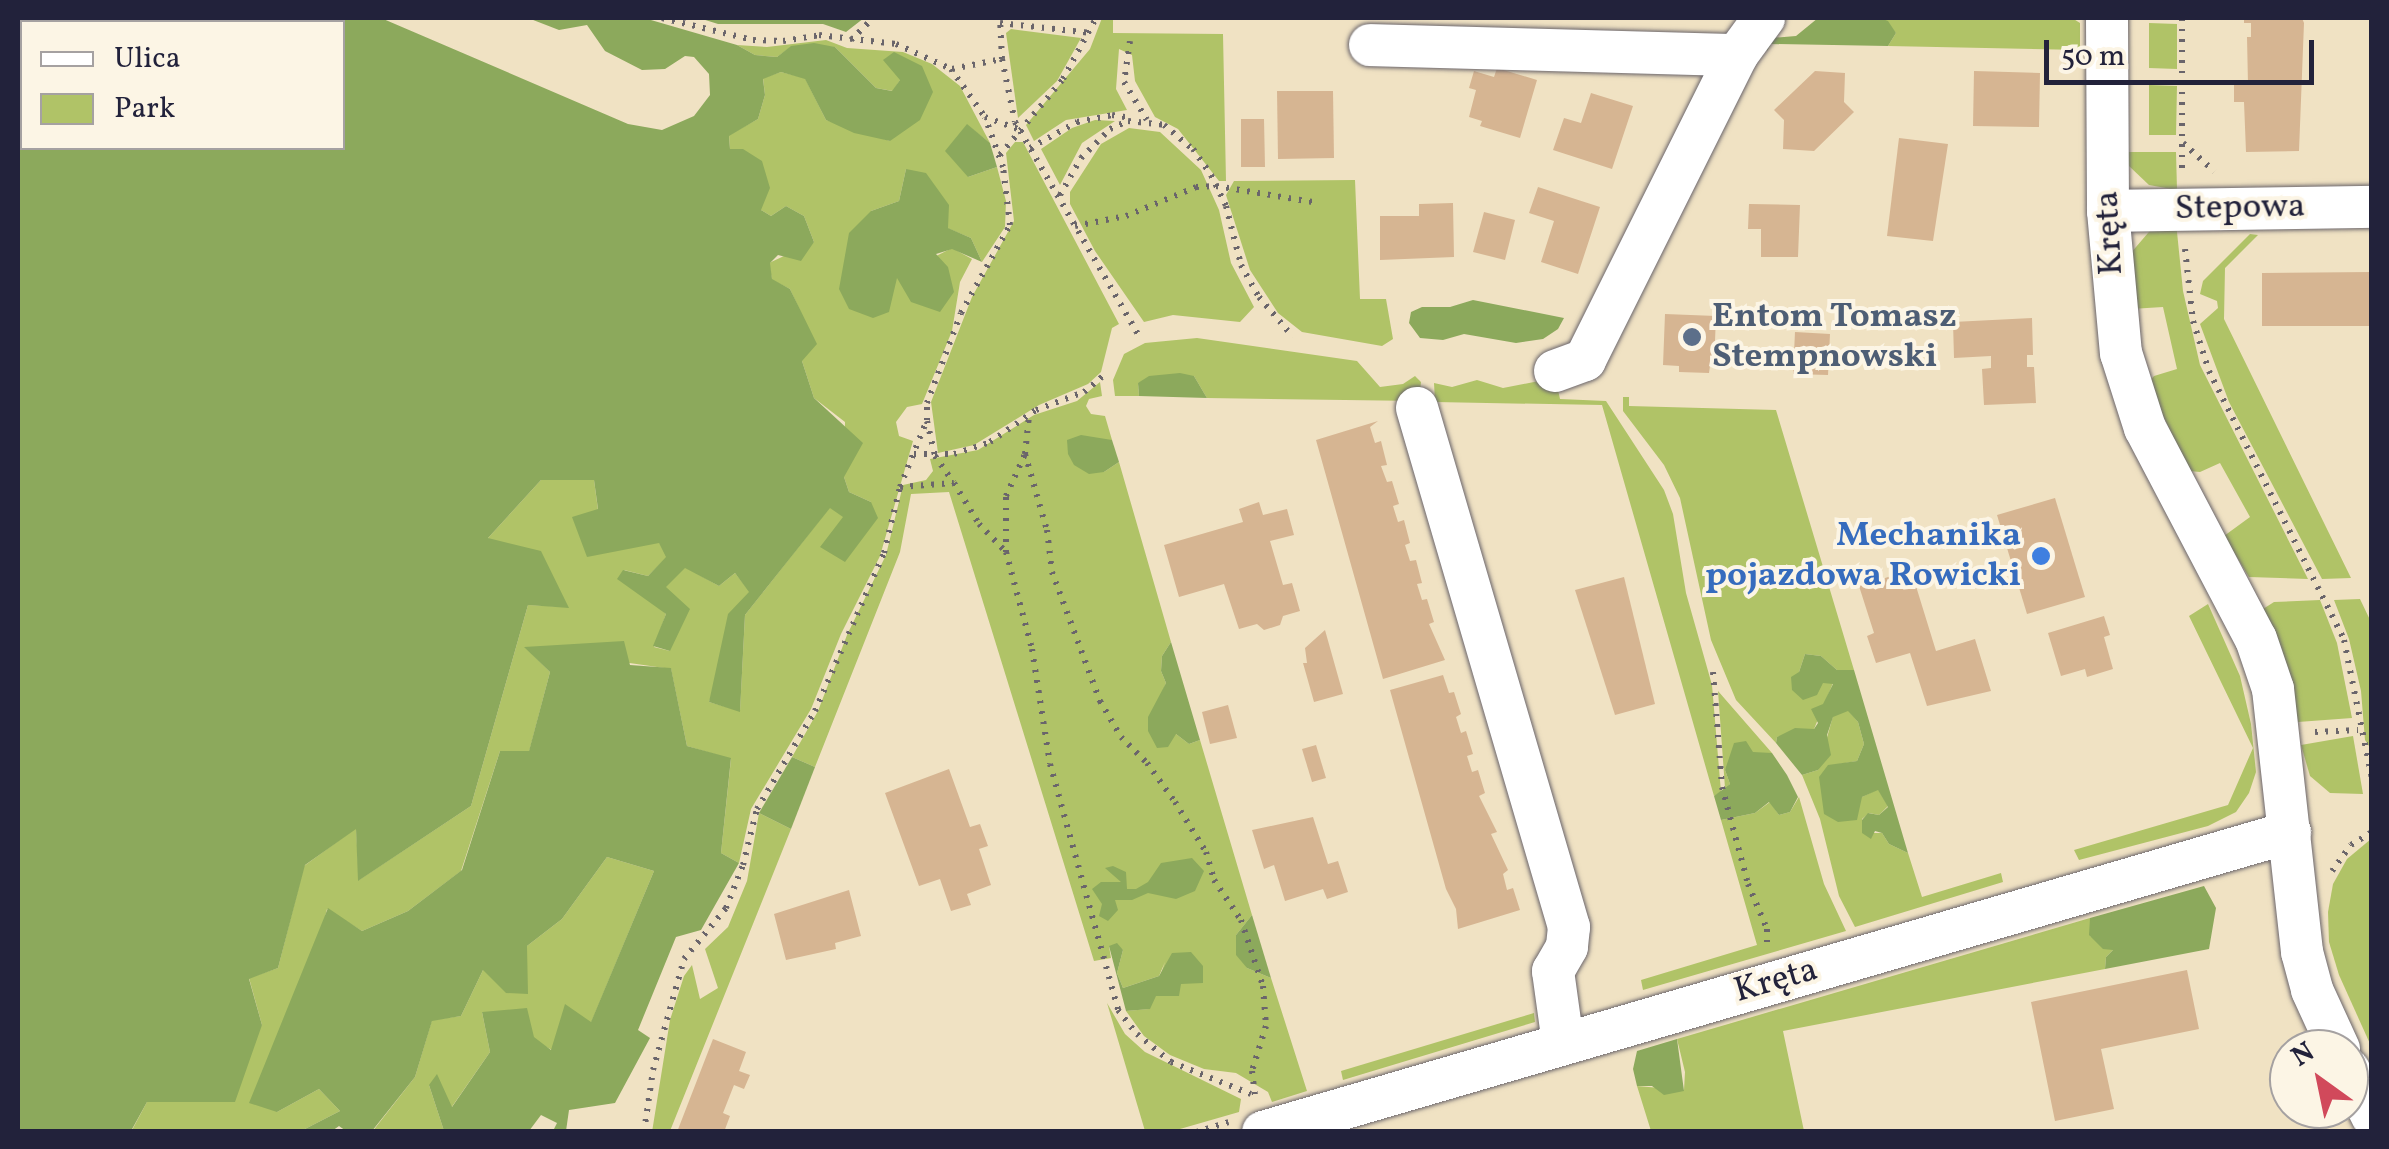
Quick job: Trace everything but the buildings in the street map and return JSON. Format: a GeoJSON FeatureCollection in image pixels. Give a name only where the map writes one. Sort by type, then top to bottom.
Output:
{"type":"FeatureCollection","features":[{"type":"Feature","properties":{"kind":"street"},"geometry":{"type":"LineString","coordinates":[[1555,371],[1584,360],[1737,55],[1764,18]]}},
{"type":"Feature","properties":{"kind":"street","name":"Kręta"},"geometry":{"type":"LineString","coordinates":[[2107,18],[2108,212],[2114,303],[2132,396],[2256,639],[2279,709],[2302,952],[2312,990],[2330,1029]]}},
{"type":"Feature","properties":{"kind":"street"},"geometry":{"type":"LineString","coordinates":[[1370,45],[1737,55]]}},
{"type":"Feature","properties":{"kind":"street","name":"Stepowa"},"geometry":{"type":"LineString","coordinates":[[2108,212],[2372,207]]}},
{"type":"Feature","properties":{"kind":"street"},"geometry":{"type":"LineString","coordinates":[[1417,408],[1569,927],[1567,948],[1553,971],[1563,1043]]}},
{"type":"Feature","properties":{"kind":"street","name":"Kręta"},"geometry":{"type":"LineString","coordinates":[[1262,1119],[1563,1043],[2290,832]]}},
{"type":"Feature","properties":{"kind":"path"},"geometry":{"type":"LineString","coordinates":[[662,18],[753,40],[784,41],[819,35],[896,44],[950,69],[985,117],[1000,156],[1010,225],[962,313],[927,403],[927,420],[935,456],[979,524],[1006,552]]}},
{"type":"Feature","properties":{"kind":"path"},"geometry":{"type":"LineString","coordinates":[[850,41],[873,18]]}},
{"type":"Feature","properties":{"kind":"path"},"geometry":{"type":"LineString","coordinates":[[1000,156],[1063,80],[1096,18]]}},
{"type":"Feature","properties":{"kind":"path"},"geometry":{"type":"LineString","coordinates":[[2182,18],[2182,186]]}},
{"type":"Feature","properties":{"kind":"path"},"geometry":{"type":"LineString","coordinates":[[1091,33],[1000,20],[1002,59],[1020,130],[1139,336]]}},
{"type":"Feature","properties":{"kind":"path"},"geometry":{"type":"LineString","coordinates":[[1130,41],[1124,82],[1147,120]]}},
{"type":"Feature","properties":{"kind":"path"},"geometry":{"type":"LineString","coordinates":[[950,69],[1002,59]]}},
{"type":"Feature","properties":{"kind":"path"},"geometry":{"type":"LineString","coordinates":[[1030,148],[1095,116],[1147,120],[1175,132],[1193,149],[1216,186],[1241,265],[1259,296],[1294,338]]}},
{"type":"Feature","properties":{"kind":"path"},"geometry":{"type":"LineString","coordinates":[[985,117],[1020,130]]}},
{"type":"Feature","properties":{"kind":"path"},"geometry":{"type":"LineString","coordinates":[[1060,195],[1094,141],[1128,121],[1147,120]]}},
{"type":"Feature","properties":{"kind":"path"},"geometry":{"type":"LineString","coordinates":[[2182,142],[2218,176]]}},
{"type":"Feature","properties":{"kind":"path"},"geometry":{"type":"LineString","coordinates":[[1075,226],[1126,216],[1178,192],[1216,186],[1312,202]]}},
{"type":"Feature","properties":{"kind":"path"},"geometry":{"type":"LineString","coordinates":[[2184,239],[2193,320],[2209,371],[2344,640],[2358,730],[2372,779]]}},
{"type":"Feature","properties":{"kind":"path"},"geometry":{"type":"LineString","coordinates":[[914,454],[935,456],[990,442],[1028,415],[1084,392],[1108,372]]}},
{"type":"Feature","properties":{"kind":"path"},"geometry":{"type":"LineString","coordinates":[[1028,415],[1024,454],[1006,496],[1006,552],[1032,648],[1050,764],[1118,1010],[1137,1034],[1171,1062],[1262,1119]]}},
{"type":"Feature","properties":{"kind":"path"},"geometry":{"type":"LineString","coordinates":[[644,1132],[653,1070],[684,959],[726,908],[743,865],[757,810],[814,711],[884,552],[900,487],[927,420]]}},
{"type":"Feature","properties":{"kind":"path"},"geometry":{"type":"LineString","coordinates":[[1024,454],[1047,530],[1052,572],[1100,701],[1121,737],[1148,762],[1176,802],[1206,852],[1214,880],[1241,920],[1263,986],[1266,1026],[1252,1071],[1262,1119]]}},
{"type":"Feature","properties":{"kind":"path"},"geometry":{"type":"LineString","coordinates":[[900,487],[954,483]]}},
{"type":"Feature","properties":{"kind":"path"},"geometry":{"type":"LineString","coordinates":[[1713,672],[1722,787],[1748,884],[1767,928],[1769,940],[1762,958]]}},
{"type":"Feature","properties":{"kind":"path"},"geometry":{"type":"LineString","coordinates":[[2299,733],[2358,730]]}},
{"type":"Feature","properties":{"kind":"green space"},"geometry":{"type":"Polygon","coordinates":[[[18,18],[381,18],[628,124],[662,130],[694,116],[710,95],[709,74],[694,57],[685,56],[665,69],[642,70],[605,51],[587,25],[559,30],[528,18],[644,18],[737,45],[755,55],[777,57],[791,46],[814,43],[835,47],[876,88],[892,91],[900,80],[883,60],[894,52],[922,66],[933,92],[920,120],[890,141],[854,133],[826,120],[805,79],[781,72],[763,79],[765,95],[758,119],[729,136],[730,149],[743,149],[762,161],[770,188],[761,210],[771,216],[786,206],[804,216],[814,242],[801,261],[778,255],[770,263],[772,279],[790,289],[817,344],[802,361],[814,398],[863,443],[844,477],[849,492],[871,502],[878,518],[845,562],[820,547],[843,517],[830,508],[745,615],[740,712],[709,702],[728,614],[749,592],[735,573],[719,586],[685,568],[666,587],[690,609],[670,651],[653,646],[666,614],[617,579],[623,570],[648,576],[666,557],[659,543],[587,557],[572,517],[598,509],[594,480],[541,480],[488,538],[541,551],[569,608],[528,605],[471,806],[358,881],[356,829],[305,865],[278,968],[249,979],[262,1025],[235,1102],[147,1102],[131,1131],[18,1131],[18,18]]]}},
{"type":"Feature","properties":{"kind":"green space"},"geometry":{"type":"Polygon","coordinates":[[[699,18],[864,18],[846,32],[823,24],[718,24],[699,18]]]}},
{"type":"Feature","properties":{"kind":"green space"},"geometry":{"type":"Polygon","coordinates":[[[1102,18],[1113,18],[1113,33],[1223,34],[1226,181],[1219,181],[1178,129],[1155,117],[1135,81],[1132,55],[1119,49],[1116,89],[1127,110],[1066,120],[1034,141],[1026,125],[1090,49],[1102,18]]]}},
{"type":"Feature","properties":{"kind":"green space"},"geometry":{"type":"Polygon","coordinates":[[[1818,18],[1880,18],[1888,21],[1896,33],[1888,46],[1771,44],[1767,51],[1765,44],[1770,38],[1796,36],[1818,18]]]}},
{"type":"Feature","properties":{"kind":"green space"},"geometry":{"type":"Polygon","coordinates":[[[1880,18],[2072,18],[2080,23],[2080,50],[1888,46],[1896,33],[1880,18]]]}},
{"type":"Feature","properties":{"kind":"green space"},"geometry":{"type":"Polygon","coordinates":[[[2149,23],[2177,24],[2177,69],[2149,68],[2149,23]]]}},
{"type":"Feature","properties":{"kind":"green space"},"geometry":{"type":"Polygon","coordinates":[[[1011,29],[1081,38],[1057,81],[1018,118],[1006,33],[1011,29]]]}},
{"type":"Feature","properties":{"kind":"green space"},"geometry":{"type":"Polygon","coordinates":[[[826,40],[847,48],[903,52],[932,64],[960,86],[990,143],[967,125],[968,177],[997,167],[1006,201],[1005,227],[982,262],[971,238],[947,228],[906,169],[899,201],[871,211],[897,276],[952,248],[972,259],[960,282],[952,331],[922,404],[907,407],[896,422],[899,436],[913,441],[880,556],[841,634],[811,709],[751,809],[739,863],[721,853],[731,759],[687,746],[671,669],[526,648],[550,672],[529,752],[500,751],[461,871],[408,911],[362,931],[327,909],[277,1112],[319,1089],[340,1111],[301,1131],[131,1132],[147,1102],[262,1025],[249,978],[278,968],[304,866],[356,828],[359,880],[471,806],[528,605],[568,607],[488,538],[541,480],[594,480],[598,510],[659,542],[667,557],[648,576],[624,570],[666,614],[654,647],[670,651],[665,587],[685,567],[719,586],[735,573],[750,592],[709,702],[740,711],[745,615],[830,507],[843,516],[871,502],[849,492],[844,477],[845,422],[814,398],[802,361],[802,315],[790,289],[772,280],[769,263],[814,242],[804,216],[786,206],[771,216],[761,210],[730,149],[729,135],[758,119],[765,95],[763,78],[781,72],[805,78],[826,120],[890,141],[900,80],[893,91],[876,88],[835,47],[792,46],[777,57],[755,55],[737,45],[767,47],[826,40]]]}},
{"type":"Feature","properties":{"kind":"green space"},"geometry":{"type":"Polygon","coordinates":[[[2149,85],[2177,86],[2176,135],[2149,135],[2149,85]]]}},
{"type":"Feature","properties":{"kind":"green space"},"geometry":{"type":"Polygon","coordinates":[[[1095,120],[1115,121],[1082,143],[1060,185],[1041,149],[1072,128],[1095,120]]]}},
{"type":"Feature","properties":{"kind":"green space"},"geometry":{"type":"Polygon","coordinates":[[[967,124],[990,143],[997,167],[968,177],[945,151],[967,124]]]}},
{"type":"Feature","properties":{"kind":"green space"},"geometry":{"type":"Polygon","coordinates":[[[1129,128],[1160,132],[1201,170],[1219,210],[1231,263],[1254,307],[1240,322],[1173,315],[1144,322],[1095,251],[1070,204],[1070,192],[1101,144],[1129,128]]]}},
{"type":"Feature","properties":{"kind":"green space"},"geometry":{"type":"Polygon","coordinates":[[[1015,142],[1023,142],[1119,324],[1112,328],[1101,372],[1088,384],[1039,405],[974,445],[938,453],[931,402],[972,297],[1014,221],[1006,153],[1015,142]]]}},
{"type":"Feature","properties":{"kind":"green space"},"geometry":{"type":"Polygon","coordinates":[[[2122,152],[2176,152],[2177,190],[2149,185],[2129,166],[2122,152]]]}},
{"type":"Feature","properties":{"kind":"green space"},"geometry":{"type":"Polygon","coordinates":[[[906,169],[926,173],[949,205],[948,228],[971,238],[982,262],[952,249],[936,254],[948,267],[954,292],[940,312],[911,302],[897,278],[889,312],[873,318],[849,309],[839,289],[849,233],[871,211],[899,201],[906,169]]]}},
{"type":"Feature","properties":{"kind":"green space"},"geometry":{"type":"Polygon","coordinates":[[[1355,180],[1360,299],[1386,299],[1393,339],[1382,346],[1302,332],[1278,313],[1250,270],[1226,195],[1234,181],[1355,180]]]}},
{"type":"Feature","properties":{"kind":"green space"},"geometry":{"type":"Polygon","coordinates":[[[2176,222],[2183,291],[2200,365],[2308,579],[2249,577],[2224,536],[2250,517],[2220,463],[2200,472],[2189,471],[2148,383],[2154,376],[2177,369],[2163,307],[2131,309],[2130,254],[2154,226],[2176,222]]]}},
{"type":"Feature","properties":{"kind":"green space"},"geometry":{"type":"Polygon","coordinates":[[[2250,234],[2258,235],[2225,268],[2224,319],[2351,578],[2322,579],[2229,402],[2200,324],[2218,308],[2217,301],[2200,294],[2203,281],[2250,234]]]}},
{"type":"Feature","properties":{"kind":"green space"},"geometry":{"type":"Polygon","coordinates":[[[1473,300],[1564,318],[1558,329],[1543,339],[1516,343],[1464,334],[1443,340],[1420,338],[1409,323],[1411,312],[1422,307],[1450,307],[1473,300]]]}},
{"type":"Feature","properties":{"kind":"green space"},"geometry":{"type":"Polygon","coordinates":[[[1197,338],[1357,361],[1380,387],[1403,384],[1415,376],[1421,382],[1419,401],[1207,398],[1194,376],[1138,383],[1139,396],[1115,396],[1113,380],[1124,354],[1145,343],[1197,338]]]}},
{"type":"Feature","properties":{"kind":"green space"},"geometry":{"type":"Polygon","coordinates":[[[1149,376],[1194,376],[1207,398],[1139,396],[1138,383],[1149,376]]]}},
{"type":"Feature","properties":{"kind":"green space"},"geometry":{"type":"Polygon","coordinates":[[[1477,380],[1503,388],[1539,381],[1558,390],[1560,399],[1606,401],[1664,490],[1673,514],[1686,593],[1712,685],[1721,792],[1714,796],[1602,405],[1435,402],[1434,383],[1452,387],[1477,380]]]}},
{"type":"Feature","properties":{"kind":"green space"},"geometry":{"type":"Polygon","coordinates":[[[1100,382],[1102,396],[1089,399],[1086,406],[1091,414],[1105,416],[1112,440],[1094,440],[1104,472],[1119,462],[1171,642],[1162,656],[1161,671],[1166,683],[1160,697],[1176,734],[1189,744],[1200,740],[1252,915],[1236,935],[1247,968],[1271,978],[1307,1091],[1272,1102],[1268,1092],[1236,1073],[1204,1069],[1170,1055],[1144,1036],[1126,1011],[1149,1009],[1165,962],[1159,976],[1123,988],[1117,973],[1123,950],[1109,946],[1111,958],[1094,961],[949,492],[911,494],[900,552],[815,767],[792,757],[818,711],[847,635],[886,555],[903,485],[926,480],[933,471],[930,459],[978,450],[1034,415],[1077,401],[1100,382]]]}},
{"type":"Feature","properties":{"kind":"green space"},"geometry":{"type":"Polygon","coordinates":[[[1623,397],[1629,397],[1629,406],[1776,410],[1854,670],[1837,670],[1821,656],[1805,654],[1799,672],[1833,683],[1814,729],[1777,737],[1776,743],[1736,700],[1711,640],[1680,498],[1664,465],[1623,411],[1623,397]]]}},
{"type":"Feature","properties":{"kind":"green space"},"geometry":{"type":"Polygon","coordinates":[[[1081,435],[1112,440],[1119,462],[1104,472],[1089,474],[1074,465],[1067,440],[1081,435]]]}},
{"type":"Feature","properties":{"kind":"green space"},"geometry":{"type":"Polygon","coordinates":[[[2360,599],[2371,622],[2371,749],[2365,740],[2361,691],[2349,639],[2334,600],[2360,599]]]}},
{"type":"Feature","properties":{"kind":"green space"},"geometry":{"type":"Polygon","coordinates":[[[2320,600],[2337,643],[2352,718],[2298,722],[2263,609],[2274,602],[2320,600]]]}},
{"type":"Feature","properties":{"kind":"green space"},"geometry":{"type":"Polygon","coordinates":[[[2208,604],[2240,676],[2251,724],[2256,772],[2249,793],[2236,812],[2208,826],[2079,860],[2074,850],[2228,805],[2253,748],[2189,616],[2208,604]]]}},
{"type":"Feature","properties":{"kind":"green space"},"geometry":{"type":"Polygon","coordinates":[[[624,641],[630,665],[671,668],[687,746],[731,758],[721,853],[739,863],[701,930],[676,937],[638,1030],[650,1038],[615,1103],[569,1110],[566,1131],[553,1131],[557,1123],[541,1115],[529,1131],[444,1131],[429,1085],[437,1074],[452,1107],[490,1052],[482,1012],[527,1008],[534,1037],[551,1050],[565,1004],[591,1022],[654,871],[607,857],[562,919],[527,946],[528,994],[506,993],[483,970],[461,1016],[432,1021],[415,1077],[372,1131],[346,1131],[339,1126],[332,1131],[301,1131],[340,1111],[319,1089],[277,1112],[249,1103],[328,908],[362,931],[408,911],[462,870],[500,751],[529,751],[550,672],[524,647],[624,641]]]}},
{"type":"Feature","properties":{"kind":"green space"},"geometry":{"type":"Polygon","coordinates":[[[1171,642],[1200,740],[1189,744],[1176,734],[1168,747],[1157,748],[1148,731],[1148,717],[1166,683],[1161,671],[1162,656],[1171,642]]]}},
{"type":"Feature","properties":{"kind":"green space"},"geometry":{"type":"Polygon","coordinates":[[[1805,654],[1821,656],[1837,670],[1854,670],[1908,853],[1889,844],[1882,833],[1875,831],[1871,839],[1862,833],[1862,820],[1868,813],[1879,815],[1888,807],[1878,790],[1862,797],[1857,820],[1838,822],[1824,814],[1819,777],[1828,765],[1857,761],[1864,744],[1858,722],[1848,711],[1833,717],[1827,735],[1831,755],[1818,770],[1802,775],[1776,743],[1777,737],[1795,728],[1814,729],[1818,723],[1811,709],[1823,704],[1833,684],[1823,683],[1817,695],[1803,700],[1792,690],[1791,677],[1799,672],[1805,654]]]}},
{"type":"Feature","properties":{"kind":"green space"},"geometry":{"type":"Polygon","coordinates":[[[1718,691],[1772,753],[1734,755],[1725,770],[1730,784],[1725,788],[1718,691]]]}},
{"type":"Feature","properties":{"kind":"green space"},"geometry":{"type":"Polygon","coordinates":[[[1848,710],[1858,722],[1864,744],[1857,761],[1828,766],[1862,797],[1878,789],[1888,806],[1879,815],[1869,813],[1862,819],[1862,833],[1882,833],[1889,844],[1908,853],[1922,897],[2001,873],[2003,882],[1855,927],[1839,896],[1820,819],[1802,775],[1818,770],[1833,716],[1848,710]]]}},
{"type":"Feature","properties":{"kind":"green space"},"geometry":{"type":"Polygon","coordinates":[[[2353,736],[2363,794],[2330,793],[2310,776],[2301,745],[2353,736]]]}},
{"type":"Feature","properties":{"kind":"green space"},"geometry":{"type":"Polygon","coordinates":[[[1746,741],[1753,752],[1772,753],[1787,775],[1798,797],[1790,812],[1779,815],[1769,802],[1755,813],[1721,820],[1714,796],[1730,784],[1725,770],[1734,743],[1746,741]]]}},
{"type":"Feature","properties":{"kind":"green space"},"geometry":{"type":"Polygon","coordinates":[[[792,757],[815,767],[791,829],[759,813],[792,757]]]}},
{"type":"Feature","properties":{"kind":"green space"},"geometry":{"type":"Polygon","coordinates":[[[1799,797],[1824,884],[1846,931],[1643,990],[1641,980],[1757,945],[1721,820],[1755,813],[1770,802],[1779,815],[1790,812],[1799,797]]]}},
{"type":"Feature","properties":{"kind":"green space"},"geometry":{"type":"Polygon","coordinates":[[[759,813],[791,829],[670,1131],[652,1132],[670,1020],[684,976],[692,965],[700,999],[718,988],[705,949],[728,927],[747,881],[759,813]]]}},
{"type":"Feature","properties":{"kind":"green space"},"geometry":{"type":"Polygon","coordinates":[[[2372,839],[2371,1046],[2369,1029],[2363,1029],[2329,942],[2328,912],[2333,884],[2347,859],[2372,839]]]}},
{"type":"Feature","properties":{"kind":"green space"},"geometry":{"type":"Polygon","coordinates":[[[607,857],[654,871],[591,1023],[552,1050],[482,1012],[490,1052],[451,1108],[429,1085],[444,1131],[372,1132],[415,1077],[432,1020],[461,1016],[483,970],[527,946],[562,919],[607,857]]]}},
{"type":"Feature","properties":{"kind":"green space"},"geometry":{"type":"Polygon","coordinates":[[[1192,858],[1204,871],[1195,891],[1176,899],[1148,893],[1132,900],[1115,900],[1118,910],[1108,921],[1099,916],[1102,904],[1092,889],[1101,882],[1121,882],[1105,868],[1113,866],[1126,872],[1127,889],[1136,889],[1148,882],[1161,863],[1192,858]]]}},
{"type":"Feature","properties":{"kind":"green space"},"geometry":{"type":"Polygon","coordinates":[[[2204,886],[2216,908],[2209,949],[2105,969],[2106,957],[2113,950],[2103,949],[2089,935],[2090,918],[2204,886]]]}},
{"type":"Feature","properties":{"kind":"green space"},"geometry":{"type":"Polygon","coordinates":[[[1252,915],[1271,978],[1247,968],[1236,955],[1236,935],[1252,915]]]}},
{"type":"Feature","properties":{"kind":"green space"},"geometry":{"type":"Polygon","coordinates":[[[2090,918],[2090,936],[2114,949],[2106,957],[2105,969],[1783,1031],[1804,1131],[1651,1131],[1637,1086],[1684,1090],[1685,1072],[1677,1039],[2090,918]]]}},
{"type":"Feature","properties":{"kind":"green space"},"geometry":{"type":"Polygon","coordinates":[[[1117,943],[1123,950],[1117,973],[1123,988],[1159,976],[1172,953],[1191,952],[1203,966],[1203,983],[1181,984],[1179,996],[1156,996],[1150,1009],[1126,1011],[1109,946],[1117,943]]]}},
{"type":"Feature","properties":{"kind":"green space"},"geometry":{"type":"Polygon","coordinates":[[[1107,1003],[1125,1034],[1145,1052],[1241,1099],[1239,1112],[1173,1131],[1145,1131],[1107,1003]]]}},
{"type":"Feature","properties":{"kind":"green space"},"geometry":{"type":"Polygon","coordinates":[[[1534,1013],[1535,1022],[1343,1080],[1341,1071],[1534,1013]]]}},
{"type":"Feature","properties":{"kind":"green space"},"geometry":{"type":"Polygon","coordinates":[[[1677,1039],[1684,1091],[1664,1095],[1652,1086],[1637,1086],[1633,1069],[1637,1051],[1677,1039]]]}},
{"type":"Feature","properties":{"kind":"place","name":"Entom Tomasz Stempnowski"},"geometry":{"type":"Point","coordinates":[1692,337]}},
{"type":"Feature","properties":{"kind":"place","name":"Mechanika pojazdowa Rowicki"},"geometry":{"type":"Point","coordinates":[2041,556]}}]}
